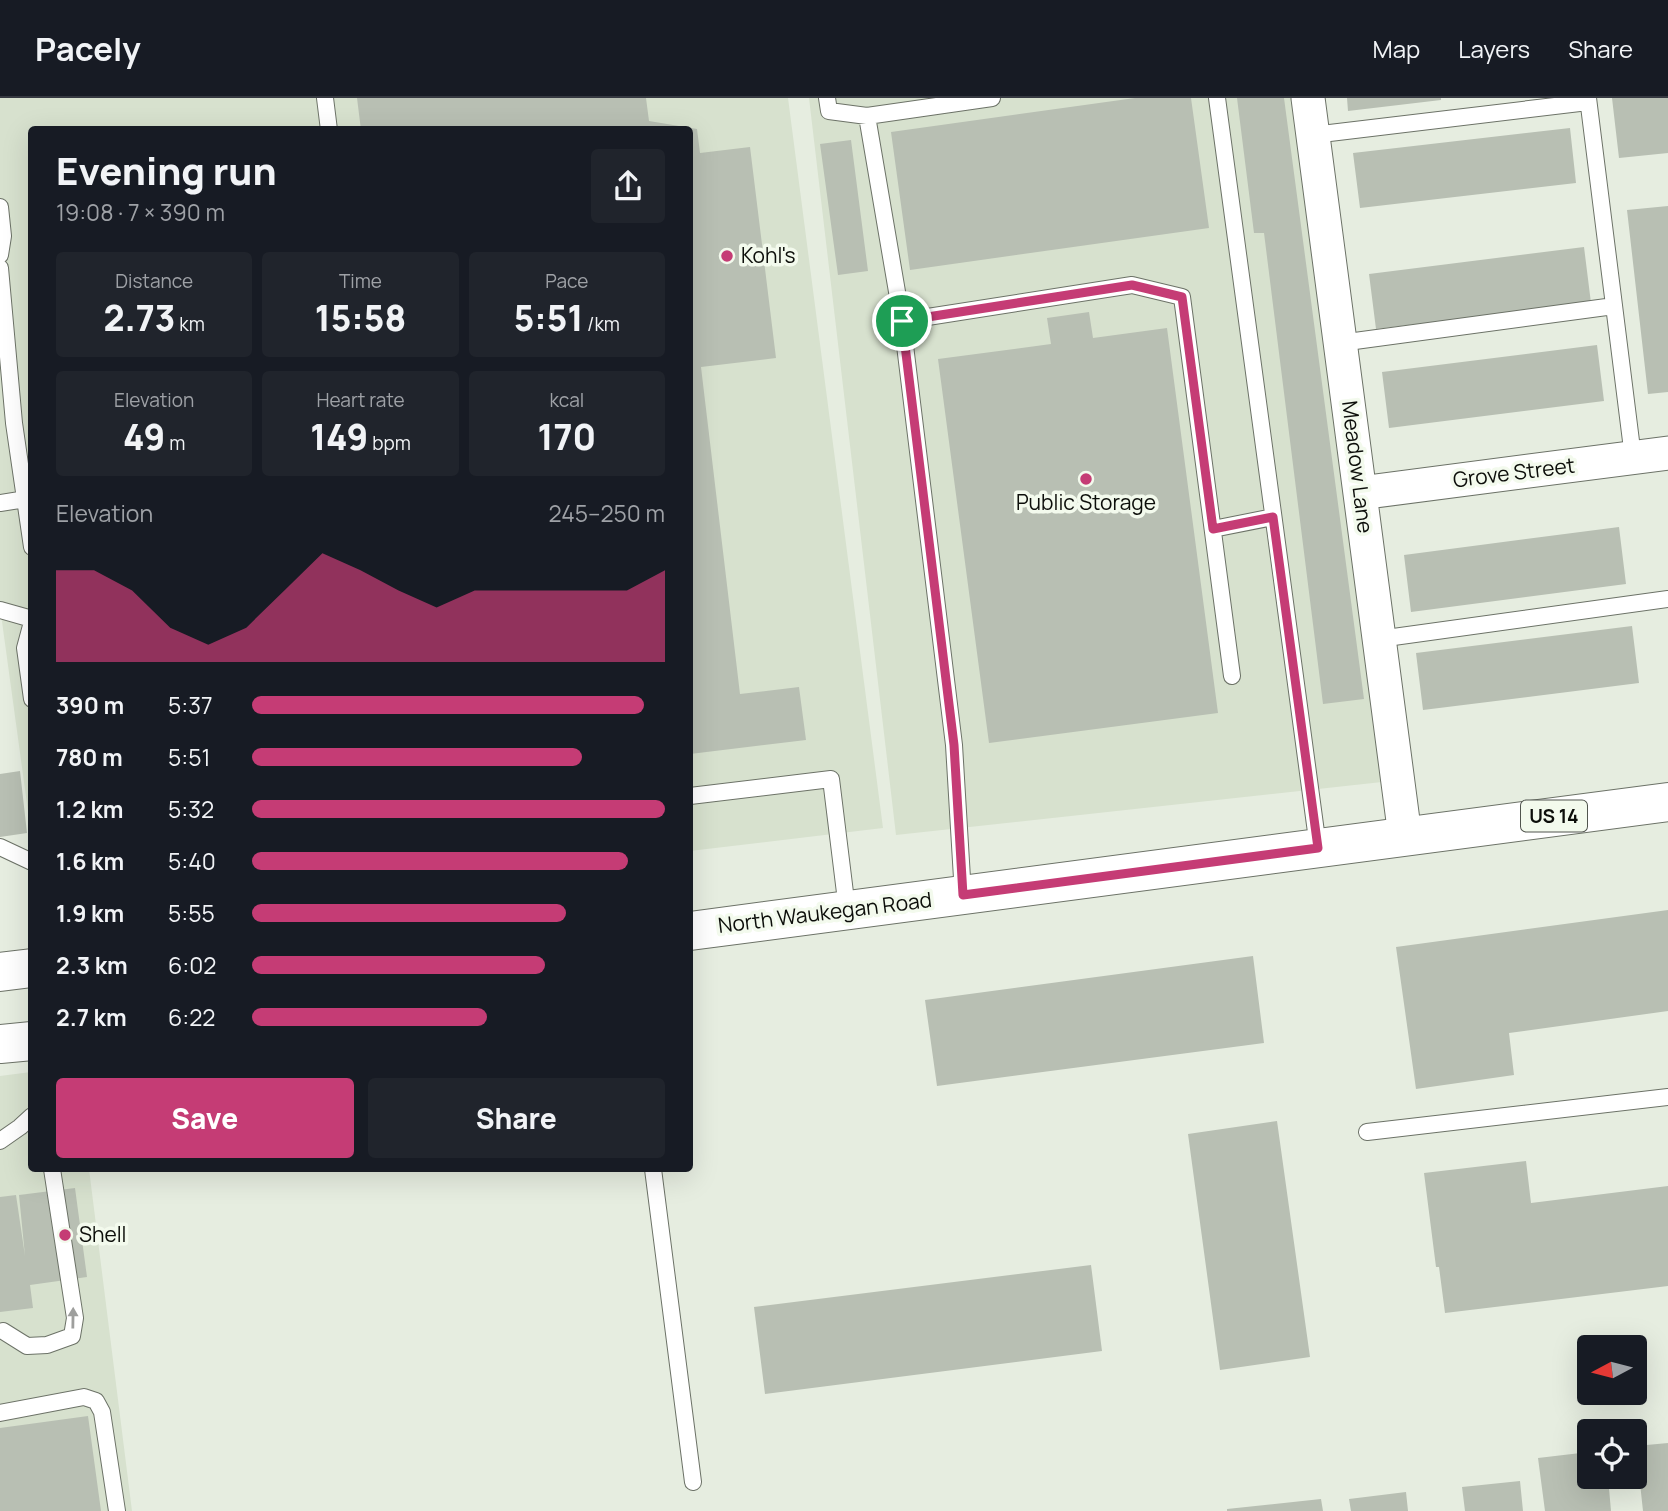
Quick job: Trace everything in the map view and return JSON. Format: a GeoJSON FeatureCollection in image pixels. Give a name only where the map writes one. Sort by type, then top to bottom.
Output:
{"type":"FeatureCollection","features":[{"type":"Feature","properties":{"kind":"main road","name":"North Waukegan Road"},"geometry":{"type":"LineString","coordinates":[[693,931],[1668,802]]}},
{"type":"Feature","properties":{"kind":"main road"},"geometry":{"type":"LineString","coordinates":[[0,972],[28,968]]}},
{"type":"Feature","properties":{"kind":"main road"},"geometry":{"type":"LineString","coordinates":[[0,1044],[28,1041]]}},
{"type":"Feature","properties":{"kind":"street","name":"Meadow Lane"},"geometry":{"type":"LineString","coordinates":[[1308,98],[1405,836]]}},
{"type":"Feature","properties":{"kind":"street","name":"Grove Street"},"geometry":{"type":"LineString","coordinates":[[1360,493],[1668,453]]}},
{"type":"Feature","properties":{"kind":"lane"},"geometry":{"type":"LineString","coordinates":[[325,98],[328,126]]}},
{"type":"Feature","properties":{"kind":"lane"},"geometry":{"type":"LineString","coordinates":[[827,98],[829,111],[867,116],[992,98]]}},
{"type":"Feature","properties":{"kind":"lane"},"geometry":{"type":"LineString","coordinates":[[1217,98],[1318,848]]}},
{"type":"Feature","properties":{"kind":"lane"},"geometry":{"type":"LineString","coordinates":[[1313,135],[1588,100],[1633,457]]}},
{"type":"Feature","properties":{"kind":"lane"},"geometry":{"type":"LineString","coordinates":[[867,116],[902,321],[954,745],[963,895]]}},
{"type":"Feature","properties":{"kind":"lane"},"geometry":{"type":"LineString","coordinates":[[0,207],[3,236],[0,255]]}},
{"type":"Feature","properties":{"kind":"lane"},"geometry":{"type":"LineString","coordinates":[[0,268],[7,424],[28,515]]}},
{"type":"Feature","properties":{"kind":"lane"},"geometry":{"type":"LineString","coordinates":[[902,321],[1132,285],[1182,297],[1232,676]]}},
{"type":"Feature","properties":{"kind":"lane"},"geometry":{"type":"LineString","coordinates":[[1340,343],[1614,306]]}},
{"type":"Feature","properties":{"kind":"lane"},"geometry":{"type":"LineString","coordinates":[[0,503],[26,499]]}},
{"type":"Feature","properties":{"kind":"lane"},"geometry":{"type":"LineString","coordinates":[[1213,529],[1273,517]]}},
{"type":"Feature","properties":{"kind":"lane"},"geometry":{"type":"LineString","coordinates":[[1379,639],[1668,599]]}},
{"type":"Feature","properties":{"kind":"lane"},"geometry":{"type":"LineString","coordinates":[[0,610],[28,619]]}},
{"type":"Feature","properties":{"kind":"lane"},"geometry":{"type":"LineString","coordinates":[[28,639],[28,665]]}},
{"type":"Feature","properties":{"kind":"lane"},"geometry":{"type":"LineString","coordinates":[[693,796],[831,779],[847,909]]}},
{"type":"Feature","properties":{"kind":"lane"},"geometry":{"type":"LineString","coordinates":[[0,847],[28,860]]}},
{"type":"Feature","properties":{"kind":"lane"},"geometry":{"type":"LineString","coordinates":[[1367,1132],[1668,1097]]}},
{"type":"Feature","properties":{"kind":"lane"},"geometry":{"type":"LineString","coordinates":[[0,1141],[28,1120]]}},
{"type":"Feature","properties":{"kind":"lane"},"geometry":{"type":"LineString","coordinates":[[3,1331],[27,1346],[47,1345],[72,1336],[75,1318],[52,1172]]}},
{"type":"Feature","properties":{"kind":"lane"},"geometry":{"type":"LineString","coordinates":[[653,1172],[693,1482]]}},
{"type":"Feature","properties":{"kind":"lane"},"geometry":{"type":"LineString","coordinates":[[0,1413],[84,1397],[96,1401],[102,1412],[117,1511]]}},
{"type":"Feature","properties":{"kind":"shaded area"},"geometry":{"type":"Polygon","coordinates":[[[0,98],[788,98],[883,828],[693,851],[693,126],[28,126],[28,811],[0,607],[0,98]]]}},
{"type":"Feature","properties":{"kind":"shaded area"},"geometry":{"type":"Polygon","coordinates":[[[809,98],[1295,98],[1382,782],[896,835],[809,98]]]}},
{"type":"Feature","properties":{"kind":"shaded area"},"geometry":{"type":"Polygon","coordinates":[[[28,1072],[28,1172],[89,1172],[132,1511],[0,1511],[0,1076],[28,1072]]]}},
{"type":"Feature","properties":{"kind":"building"},"geometry":{"type":"Polygon","coordinates":[[[357,98],[646,98],[649,121],[679,126],[360,126],[357,98]]]}},
{"type":"Feature","properties":{"kind":"building"},"geometry":{"type":"Polygon","coordinates":[[[1135,98],[1191,98],[1209,228],[910,270],[891,132],[1135,98]]]}},
{"type":"Feature","properties":{"kind":"building"},"geometry":{"type":"Polygon","coordinates":[[[1237,98],[1284,98],[1364,699],[1323,704],[1264,233],[1254,233],[1237,98]]]}},
{"type":"Feature","properties":{"kind":"building"},"geometry":{"type":"Polygon","coordinates":[[[1347,98],[1441,98],[1441,100],[1348,111],[1347,98]]]}},
{"type":"Feature","properties":{"kind":"building"},"geometry":{"type":"Polygon","coordinates":[[[1612,98],[1668,98],[1668,153],[1619,158],[1612,98]]]}},
{"type":"Feature","properties":{"kind":"building"},"geometry":{"type":"Polygon","coordinates":[[[693,128],[697,129],[700,153],[750,147],[776,358],[701,367],[740,694],[799,687],[806,740],[693,754],[693,128]]]}},
{"type":"Feature","properties":{"kind":"building"},"geometry":{"type":"Polygon","coordinates":[[[1570,128],[1576,183],[1360,208],[1353,153],[1570,128]]]}},
{"type":"Feature","properties":{"kind":"building"},"geometry":{"type":"Polygon","coordinates":[[[851,140],[868,271],[838,275],[820,144],[851,140]]]}},
{"type":"Feature","properties":{"kind":"building"},"geometry":{"type":"Polygon","coordinates":[[[1668,206],[1668,392],[1648,394],[1627,210],[1668,206]]]}},
{"type":"Feature","properties":{"kind":"building"},"geometry":{"type":"Polygon","coordinates":[[[1584,247],[1591,303],[1376,329],[1369,274],[1584,247]]]}},
{"type":"Feature","properties":{"kind":"building"},"geometry":{"type":"Polygon","coordinates":[[[1089,312],[1093,338],[1167,328],[1218,713],[989,743],[938,359],[1051,344],[1047,318],[1089,312]]]}},
{"type":"Feature","properties":{"kind":"building"},"geometry":{"type":"Polygon","coordinates":[[[1597,345],[1604,401],[1389,428],[1382,372],[1597,345]]]}},
{"type":"Feature","properties":{"kind":"building"},"geometry":{"type":"Polygon","coordinates":[[[1619,527],[1626,584],[1411,612],[1404,555],[1619,527]]]}},
{"type":"Feature","properties":{"kind":"building"},"geometry":{"type":"Polygon","coordinates":[[[1632,626],[1639,683],[1423,710],[1416,653],[1632,626]]]}},
{"type":"Feature","properties":{"kind":"building"},"geometry":{"type":"Polygon","coordinates":[[[20,771],[27,833],[0,837],[0,774],[20,771]]]}},
{"type":"Feature","properties":{"kind":"building"},"geometry":{"type":"Polygon","coordinates":[[[1668,910],[1668,1011],[1509,1033],[1514,1075],[1416,1089],[1396,947],[1668,910]]]}},
{"type":"Feature","properties":{"kind":"building"},"geometry":{"type":"Polygon","coordinates":[[[1253,956],[1264,1043],[937,1086],[925,1000],[1253,956]]]}},
{"type":"Feature","properties":{"kind":"building"},"geometry":{"type":"Polygon","coordinates":[[[1277,1121],[1310,1357],[1220,1370],[1188,1134],[1277,1121]]]}},
{"type":"Feature","properties":{"kind":"building"},"geometry":{"type":"Polygon","coordinates":[[[1526,1161],[1531,1203],[1668,1186],[1668,1286],[1445,1313],[1424,1173],[1526,1161]]]}},
{"type":"Feature","properties":{"kind":"building"},"geometry":{"type":"Polygon","coordinates":[[[75,1188],[87,1277],[30,1285],[33,1308],[0,1312],[0,1197],[16,1195],[25,1256],[19,1195],[75,1188]]]}},
{"type":"Feature","properties":{"kind":"building"},"geometry":{"type":"Polygon","coordinates":[[[1091,1265],[1102,1351],[765,1394],[754,1307],[1091,1265]]]}},
{"type":"Feature","properties":{"kind":"building"},"geometry":{"type":"Polygon","coordinates":[[[88,1416],[101,1511],[0,1511],[0,1428],[88,1416]]]}},
{"type":"Feature","properties":{"kind":"building"},"geometry":{"type":"Polygon","coordinates":[[[1668,1443],[1668,1511],[1643,1511],[1641,1489],[1647,1489],[1647,1445],[1668,1443]]]}},
{"type":"Feature","properties":{"kind":"building"},"geometry":{"type":"Polygon","coordinates":[[[1577,1453],[1577,1489],[1609,1489],[1611,1511],[1545,1511],[1538,1458],[1577,1453]]]}},
{"type":"Feature","properties":{"kind":"building"},"geometry":{"type":"Polygon","coordinates":[[[1520,1481],[1523,1511],[1465,1511],[1462,1487],[1520,1481]]]}},
{"type":"Feature","properties":{"kind":"building"},"geometry":{"type":"Polygon","coordinates":[[[1406,1492],[1408,1511],[1351,1511],[1349,1499],[1406,1492]]]}},
{"type":"Feature","properties":{"kind":"building"},"geometry":{"type":"Polygon","coordinates":[[[1321,1499],[1323,1511],[1227,1511],[1227,1509],[1321,1499]]]}},
{"type":"Feature","properties":{"kind":"place","name":"Kohl's"},"geometry":{"type":"Point","coordinates":[727,256]}},
{"type":"Feature","properties":{"kind":"place","name":"Public Storage"},"geometry":{"type":"Point","coordinates":[1086,479]}},
{"type":"Feature","properties":{"kind":"place","name":"Shell"},"geometry":{"type":"Point","coordinates":[65,1235]}},
{"type":"Feature","properties":{"kind":"route"},"geometry":{"type":"LineString","coordinates":[[1132,285],[1182,297],[1213,529],[1273,517],[1318,848],[963,895],[954,745],[902,321],[1132,285]]}}]}
